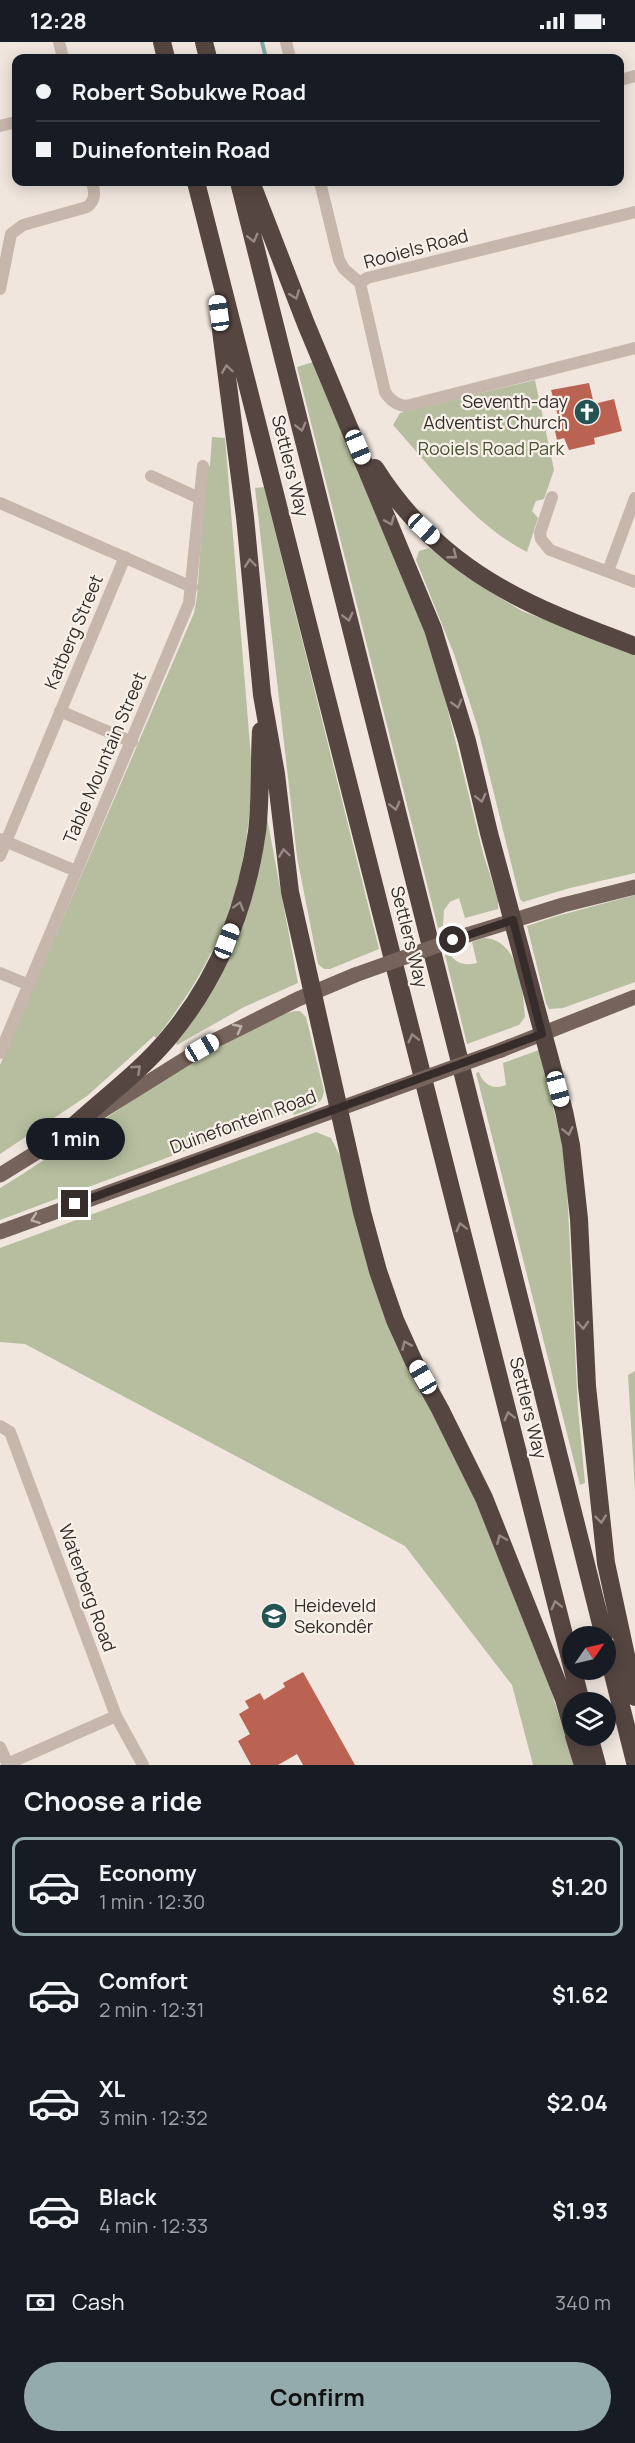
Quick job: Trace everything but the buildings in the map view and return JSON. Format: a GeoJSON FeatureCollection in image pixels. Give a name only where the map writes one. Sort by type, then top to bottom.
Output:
{"type":"FeatureCollection","features":[{"type":"Feature","properties":{"kind":"highway","name":"Settlers Way"},"geometry":{"type":"LineString","coordinates":[[197,186],[578,1692]]}},
{"type":"Feature","properties":{"kind":"highway","name":"Settlers Way"},"geometry":{"type":"LineString","coordinates":[[240,186],[601,1626]]}},
{"type":"Feature","properties":{"kind":"highway"},"geometry":{"type":"LineString","coordinates":[[253,186],[306,324],[433,629],[464,731],[564,1111],[579,1220],[587,1386],[606,1563],[635,1697]]}},
{"type":"Feature","properties":{"kind":"highway"},"geometry":{"type":"LineString","coordinates":[[206,220],[233,406],[262,694],[276,774],[290,892],[362,1212],[395,1320],[484,1498],[562,1694]]}},
{"type":"Feature","properties":{"kind":"highway"},"geometry":{"type":"LineString","coordinates":[[350,429],[384,482],[403,505],[424,529],[464,564],[489,582],[531,605],[635,646]]}},
{"type":"Feature","properties":{"kind":"highway"},"geometry":{"type":"LineString","coordinates":[[63,1136],[170,1036],[199,997],[219,961],[235,920],[248,876],[257,831],[262,694]]}},
{"type":"Feature","properties":{"kind":"highway"},"geometry":{"type":"LineString","coordinates":[[614,1680],[635,1762]]}},
{"type":"Feature","properties":{"kind":"highway"},"geometry":{"type":"LineString","coordinates":[[577,1746],[583,1765]]}},
{"type":"Feature","properties":{"kind":"highway"},"geometry":{"type":"LineString","coordinates":[[592,1746],[597,1765]]}},
{"type":"Feature","properties":{"kind":"main road"},"geometry":{"type":"LineString","coordinates":[[0,1175],[189,1055],[243,1025],[312,992],[513,920],[635,887]]}},
{"type":"Feature","properties":{"kind":"main road","name":"Duinefontein Road"},"geometry":{"type":"LineString","coordinates":[[0,1232],[501,1050],[635,998]]}},
{"type":"Feature","properties":{"kind":"street"},"geometry":{"type":"LineString","coordinates":[[0,289],[11,234],[24,225],[87,207],[92,203],[95,195],[93,186]]}},
{"type":"Feature","properties":{"kind":"street"},"geometry":{"type":"LineString","coordinates":[[321,186],[339,260],[344,269],[360,283]]}},
{"type":"Feature","properties":{"kind":"street","name":"Rooiels Road"},"geometry":{"type":"LineString","coordinates":[[635,212],[368,278],[360,283],[385,392],[392,401],[401,405],[406,406],[635,348]]}},
{"type":"Feature","properties":{"kind":"street","name":"Table Mountain Street"},"geometry":{"type":"LineString","coordinates":[[0,1053],[186,613],[192,586],[203,466]]}},
{"type":"Feature","properties":{"kind":"street"},"geometry":{"type":"LineString","coordinates":[[151,476],[200,498]]}},
{"type":"Feature","properties":{"kind":"street"},"geometry":{"type":"LineString","coordinates":[[552,497],[540,533],[545,546],[550,550],[635,582]]}},
{"type":"Feature","properties":{"kind":"street"},"geometry":{"type":"LineString","coordinates":[[608,572],[635,498]]}},
{"type":"Feature","properties":{"kind":"street"},"geometry":{"type":"LineString","coordinates":[[0,503],[192,586]]}},
{"type":"Feature","properties":{"kind":"street","name":"Katberg Street"},"geometry":{"type":"LineString","coordinates":[[0,856],[3,840],[125,557]]}},
{"type":"Feature","properties":{"kind":"street"},"geometry":{"type":"LineString","coordinates":[[60,711],[132,742]]}},
{"type":"Feature","properties":{"kind":"street"},"geometry":{"type":"LineString","coordinates":[[3,840],[76,871]]}},
{"type":"Feature","properties":{"kind":"street"},"geometry":{"type":"LineString","coordinates":[[0,972],[29,986]]}},
{"type":"Feature","properties":{"kind":"street","name":"Waterberg Road"},"geometry":{"type":"LineString","coordinates":[[0,1426],[10,1432],[116,1716],[143,1765]]}},
{"type":"Feature","properties":{"kind":"street"},"geometry":{"type":"LineString","coordinates":[[0,1747],[8,1764],[116,1716]]}},
{"type":"Feature","properties":{"kind":"green space"},"geometry":{"type":"Polygon","coordinates":[[[313,362],[417,610],[436,662],[483,853],[498,900],[498,909],[465,918],[459,898],[450,902],[444,910],[443,926],[438,928],[297,367],[313,362]]]}},
{"type":"Feature","properties":{"kind":"green space","name":"Rooiels Road Park"},"geometry":{"type":"Polygon","coordinates":[[[535,380],[554,470],[544,499],[536,501],[532,511],[538,518],[527,552],[507,541],[471,512],[393,425],[400,413],[535,380]]]}},
{"type":"Feature","properties":{"kind":"green space"},"geometry":{"type":"Polygon","coordinates":[[[212,437],[225,438],[252,770],[250,809],[238,880],[228,913],[199,975],[156,1038],[154,1036],[87,1096],[0,1154],[0,1065],[194,613],[206,466],[210,466],[212,437]]]}},
{"type":"Feature","properties":{"kind":"green space"},"geometry":{"type":"Polygon","coordinates":[[[264,487],[379,949],[330,969],[324,969],[318,964],[297,857],[255,488],[264,487]]]}},
{"type":"Feature","properties":{"kind":"green space"},"geometry":{"type":"Polygon","coordinates":[[[429,548],[465,576],[522,611],[635,655],[635,873],[523,902],[520,899],[477,725],[454,654],[416,560],[419,551],[429,548]]]}},
{"type":"Feature","properties":{"kind":"green space"},"geometry":{"type":"Polygon","coordinates":[[[267,818],[298,983],[244,1007],[177,1045],[175,1041],[265,841],[267,818]]]}},
{"type":"Feature","properties":{"kind":"green space"},"geometry":{"type":"Polygon","coordinates":[[[635,895],[635,982],[563,1008],[549,1009],[527,926],[635,895]]]}},
{"type":"Feature","properties":{"kind":"green space"},"geometry":{"type":"Polygon","coordinates":[[[484,938],[496,941],[512,956],[523,993],[525,1017],[519,1025],[467,1044],[444,951],[447,950],[459,963],[477,963],[472,942],[484,938]]]}},
{"type":"Feature","properties":{"kind":"green space"},"geometry":{"type":"Polygon","coordinates":[[[300,1011],[306,1017],[324,1091],[320,1101],[313,1107],[294,1115],[292,1111],[0,1220],[0,1188],[197,1059],[278,1017],[300,1011]]]}},
{"type":"Feature","properties":{"kind":"green space"},"geometry":{"type":"Polygon","coordinates":[[[539,1050],[566,1169],[578,1409],[585,1483],[580,1485],[476,1073],[479,1072],[483,1080],[493,1087],[506,1085],[503,1063],[539,1050]]]}},
{"type":"Feature","properties":{"kind":"green space"},"geometry":{"type":"Polygon","coordinates":[[[316,1132],[331,1138],[343,1162],[370,1265],[491,1532],[543,1664],[562,1726],[562,1746],[568,1746],[574,1765],[533,1765],[512,1685],[405,1546],[25,1344],[0,1342],[0,1248],[316,1132]]]}},
{"type":"Feature","properties":{"kind":"green space"},"geometry":{"type":"Polygon","coordinates":[[[635,1371],[635,1490],[628,1375],[635,1371]]]}},
{"type":"Feature","properties":{"kind":"waterway"},"geometry":{"type":"LineString","coordinates":[[262,42],[265,54]]}},
{"type":"Feature","properties":{"kind":"place","name":"Seventh-day Adventist Church"},"geometry":{"type":"Point","coordinates":[587,412]}},
{"type":"Feature","properties":{"kind":"place","name":"Heideveld Sekondêr"},"geometry":{"type":"Point","coordinates":[274,1616]}},
{"type":"Feature","properties":{"kind":"route"},"geometry":{"type":"LineString","coordinates":[[75,1204],[542,1034],[513,920],[453,940]]}}]}
